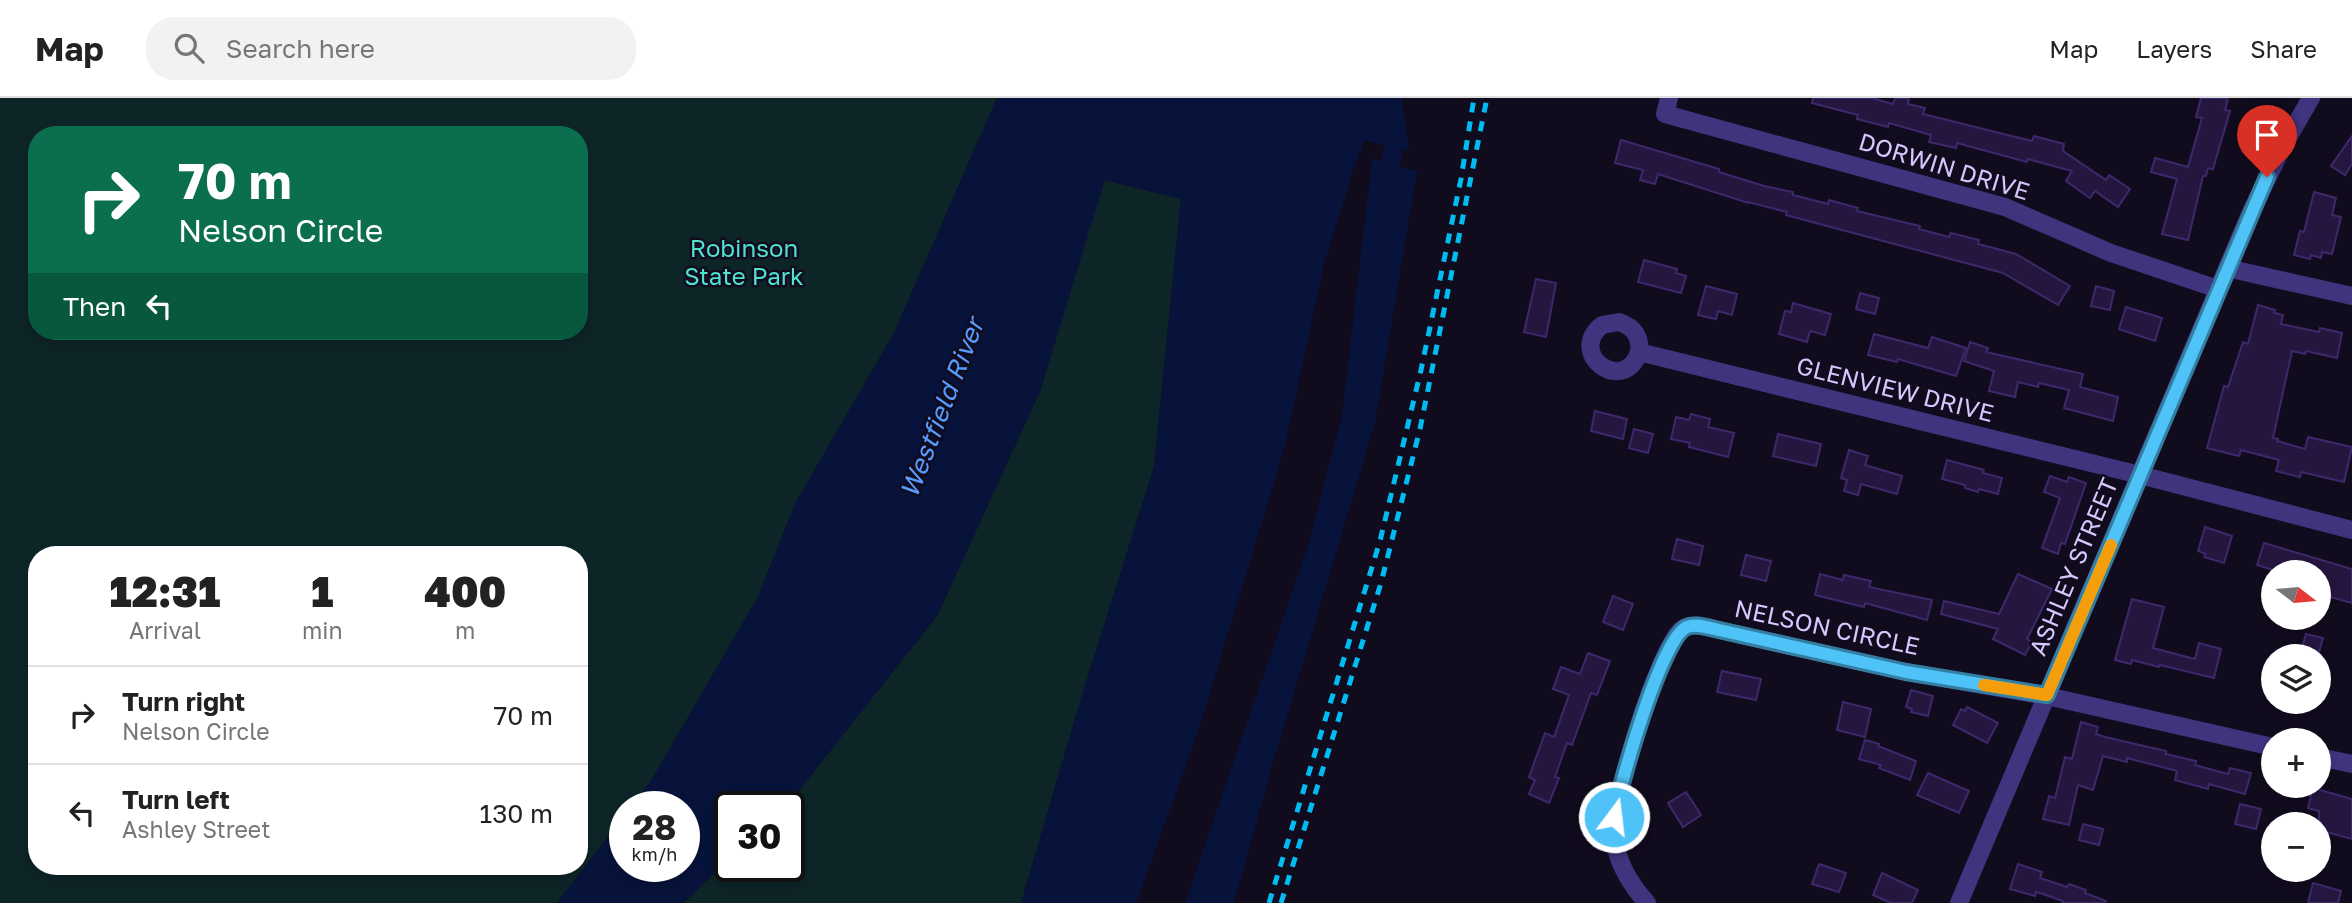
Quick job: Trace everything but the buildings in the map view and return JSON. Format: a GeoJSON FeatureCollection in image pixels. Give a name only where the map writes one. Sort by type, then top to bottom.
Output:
{"type":"FeatureCollection","features":[{"type":"Feature","properties":{"kind":"street","name":"DORWIN DRIVE"},"geometry":{"type":"LineString","coordinates":[[1669,98],[1665,114],[2005,207],[2121,257],[2218,289]]}},
{"type":"Feature","properties":{"kind":"street","name":"ASHLEY STREET"},"geometry":{"type":"LineString","coordinates":[[1959,903],[2227,268],[2267,177],[2311,98]]}},
{"type":"Feature","properties":{"kind":"street"},"geometry":{"type":"LineString","coordinates":[[2227,268],[2352,296]]}},
{"type":"Feature","properties":{"kind":"street","name":"GLENVIEW DRIVE"},"geometry":{"type":"LineString","coordinates":[[1639,352],[2352,530]]}},
{"type":"Feature","properties":{"kind":"street","name":"NELSON CIRCLE"},"geometry":{"type":"LineString","coordinates":[[1647,903],[1623,869],[1616,848],[1614,817],[1651,692],[1673,641],[1680,631],[1688,626],[1698,625],[1906,672],[2047,695]]}},
{"type":"Feature","properties":{"kind":"street"},"geometry":{"type":"LineString","coordinates":[[2047,695],[2261,744]]}},
{"type":"Feature","properties":{"kind":"street"},"geometry":{"type":"LineString","coordinates":[[2331,760],[2352,764]]}},
{"type":"Feature","properties":{"kind":"green space","name":"Robinson State Park"},"geometry":{"type":"Polygon","coordinates":[[[0,98],[997,98],[894,333],[795,504],[758,597],[651,781],[643,791],[609,791],[609,836],[588,863],[588,546],[28,546],[28,875],[579,875],[557,903],[0,903],[0,98]]]}},
{"type":"Feature","properties":{"kind":"green space"},"geometry":{"type":"Polygon","coordinates":[[[1104,180],[1181,199],[1154,467],[1080,702],[1021,903],[683,903],[714,873],[714,882],[805,882],[805,791],[798,791],[937,616],[1040,391],[1104,180]]]}},
{"type":"Feature","properties":{"kind":"water","name":"Westfield River"},"geometry":{"type":"Polygon","coordinates":[[[997,98],[1402,98],[1409,151],[1365,140],[1358,156],[1325,260],[1285,446],[1199,729],[1136,903],[1021,903],[1080,702],[1154,467],[1181,199],[1105,180],[1040,391],[937,616],[798,791],[714,791],[714,873],[683,903],[557,903],[579,875],[588,875],[588,863],[609,836],[609,882],[700,882],[700,791],[643,791],[758,597],[795,504],[894,333],[997,98]]]}},
{"type":"Feature","properties":{"kind":"water"},"geometry":{"type":"Polygon","coordinates":[[[1372,159],[1417,171],[1375,423],[1234,903],[1185,903],[1309,543],[1342,416],[1372,159]]]}},
{"type":"Feature","properties":{"kind":"waterway"},"geometry":{"type":"LineString","coordinates":[[1388,188],[1393,147]]}},
{"type":"Feature","properties":{"kind":"railway"},"geometry":{"type":"LineString","coordinates":[[1269,903],[1380,541],[1421,370],[1461,179],[1474,98]]}},
{"type":"Feature","properties":{"kind":"railway"},"geometry":{"type":"LineString","coordinates":[[1281,903],[1381,583],[1420,429],[1487,98]]}},
{"type":"Feature","properties":{"kind":"slow traffic"},"geometry":{"type":"LineString","coordinates":[[1984,685],[2047,695],[2111,545]]}},
{"type":"Feature","properties":{"kind":"route"},"geometry":{"type":"LineString","coordinates":[[1614,817],[1651,692],[1673,641],[1680,631],[1688,626],[1698,625],[1906,672],[2047,695],[2267,177]]}}]}
